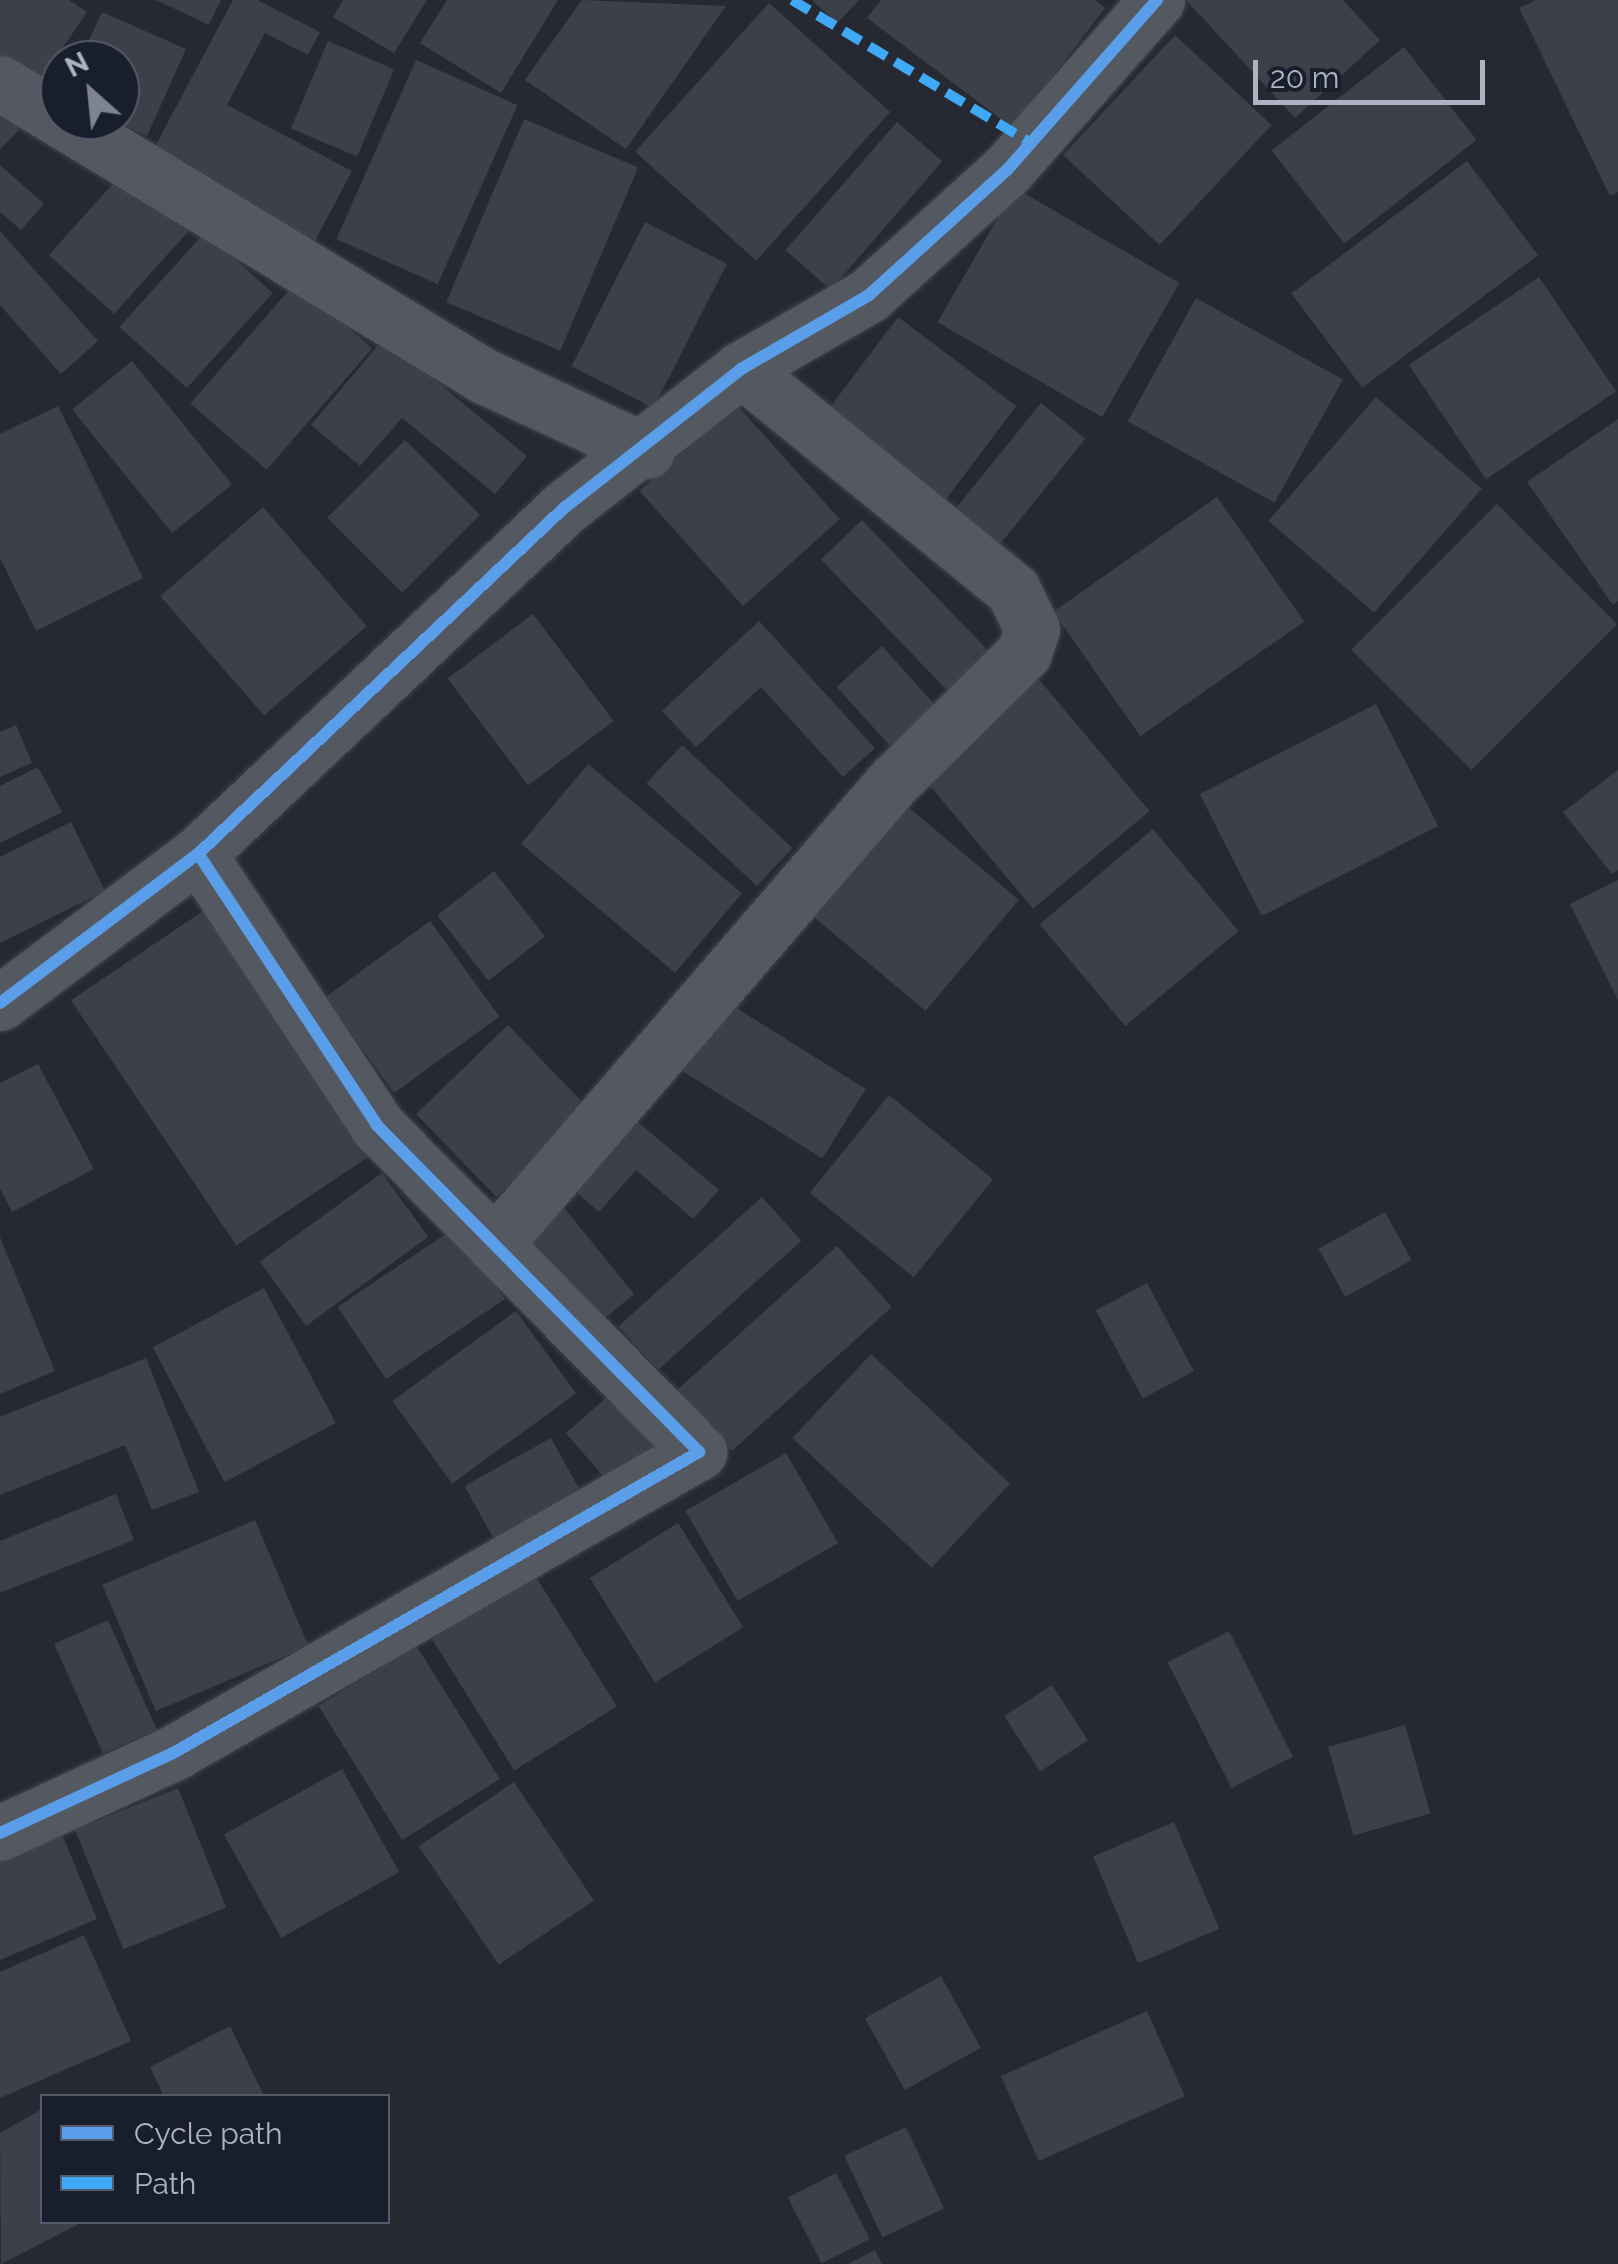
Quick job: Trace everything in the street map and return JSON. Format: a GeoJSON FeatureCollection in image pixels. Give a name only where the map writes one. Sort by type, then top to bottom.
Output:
{"type":"FeatureCollection","features":[{"type":"Feature","properties":{"kind":"street"},"geometry":{"type":"LineString","coordinates":[[0,1003],[198,854],[564,508],[646,451],[741,369],[869,295],[1007,170],[1157,0]]}},
{"type":"Feature","properties":{"kind":"street"},"geometry":{"type":"LineString","coordinates":[[0,83],[484,376],[646,451]]}},
{"type":"Feature","properties":{"kind":"street"},"geometry":{"type":"LineString","coordinates":[[494,1246],[893,782],[1024,653],[1032,629],[1012,590],[741,369]]}},
{"type":"Feature","properties":{"kind":"street"},"geometry":{"type":"LineString","coordinates":[[0,1833],[175,1752],[699,1452],[377,1125],[198,854]]}},
{"type":"Feature","properties":{"kind":"building"},"geometry":{"type":"Polygon","coordinates":[[[0,0],[69,0],[87,12],[68,40],[40,40],[40,82],[33,92],[0,70],[0,0]]]}},
{"type":"Feature","properties":{"kind":"building"},"geometry":{"type":"Polygon","coordinates":[[[156,0],[221,0],[209,25],[156,0]]]}},
{"type":"Feature","properties":{"kind":"building"},"geometry":{"type":"Polygon","coordinates":[[[233,0],[257,0],[320,32],[308,55],[265,33],[227,105],[352,171],[315,241],[151,154],[233,0]]]}},
{"type":"Feature","properties":{"kind":"building"},"geometry":{"type":"Polygon","coordinates":[[[343,0],[427,0],[394,53],[333,17],[343,0]]]}},
{"type":"Feature","properties":{"kind":"building"},"geometry":{"type":"Polygon","coordinates":[[[447,0],[558,0],[501,93],[420,43],[447,0]]]}},
{"type":"Feature","properties":{"kind":"building"},"geometry":{"type":"Polygon","coordinates":[[[582,0],[726,6],[626,149],[525,80],[582,0]]]}},
{"type":"Feature","properties":{"kind":"building"},"geometry":{"type":"Polygon","coordinates":[[[812,0],[859,0],[837,23],[812,0]]]}},
{"type":"Feature","properties":{"kind":"building"},"geometry":{"type":"Polygon","coordinates":[[[881,0],[1095,0],[1105,8],[1013,128],[867,18],[881,0]]]}},
{"type":"Feature","properties":{"kind":"building"},"geometry":{"type":"Polygon","coordinates":[[[1186,0],[1343,0],[1380,40],[1295,118],[1186,0]]]}},
{"type":"Feature","properties":{"kind":"building"},"geometry":{"type":"Polygon","coordinates":[[[1536,0],[1618,0],[1618,192],[1610,196],[1519,8],[1536,0]]]}},
{"type":"Feature","properties":{"kind":"building"},"geometry":{"type":"Polygon","coordinates":[[[769,3],[890,112],[756,261],[635,152],[769,3]]]}},
{"type":"Feature","properties":{"kind":"building"},"geometry":{"type":"Polygon","coordinates":[[[102,12],[186,49],[147,136],[140,133],[140,40],[89,40],[102,12]]]}},
{"type":"Feature","properties":{"kind":"building"},"geometry":{"type":"Polygon","coordinates":[[[1175,35],[1272,125],[1160,245],[1063,155],[1175,35]]]}},
{"type":"Feature","properties":{"kind":"building"},"geometry":{"type":"Polygon","coordinates":[[[328,41],[394,69],[357,157],[291,128],[328,41]]]}},
{"type":"Feature","properties":{"kind":"building"},"geometry":{"type":"Polygon","coordinates":[[[1404,47],[1477,140],[1344,243],[1272,150],[1404,47]]]}},
{"type":"Feature","properties":{"kind":"building"},"geometry":{"type":"Polygon","coordinates":[[[416,60],[517,105],[438,284],[336,239],[416,60]]]}},
{"type":"Feature","properties":{"kind":"building"},"geometry":{"type":"Polygon","coordinates":[[[0,102],[24,125],[0,149],[0,102]]]}},
{"type":"Feature","properties":{"kind":"building"},"geometry":{"type":"Polygon","coordinates":[[[524,119],[638,167],[560,351],[446,302],[524,119]]]}},
{"type":"Feature","properties":{"kind":"building"},"geometry":{"type":"Polygon","coordinates":[[[897,122],[942,161],[831,290],[785,250],[897,122]]]}},
{"type":"Feature","properties":{"kind":"building"},"geometry":{"type":"Polygon","coordinates":[[[1467,161],[1538,255],[1362,388],[1291,293],[1467,161]]]}},
{"type":"Feature","properties":{"kind":"building"},"geometry":{"type":"Polygon","coordinates":[[[0,165],[44,204],[21,230],[0,212],[0,165]]]}},
{"type":"Feature","properties":{"kind":"building"},"geometry":{"type":"Polygon","coordinates":[[[127,168],[192,227],[114,314],[49,255],[127,168]]]}},
{"type":"Feature","properties":{"kind":"building"},"geometry":{"type":"Polygon","coordinates":[[[1015,188],[1180,283],[1102,417],[938,322],[1015,188]]]}},
{"type":"Feature","properties":{"kind":"building"},"geometry":{"type":"Polygon","coordinates":[[[645,222],[727,264],[653,408],[571,366],[645,222]]]}},
{"type":"Feature","properties":{"kind":"building"},"geometry":{"type":"Polygon","coordinates":[[[0,231],[98,341],[61,374],[0,305],[0,231]]]}},
{"type":"Feature","properties":{"kind":"building"},"geometry":{"type":"Polygon","coordinates":[[[205,232],[273,293],[187,388],[119,327],[205,232]]]}},
{"type":"Feature","properties":{"kind":"building"},"geometry":{"type":"Polygon","coordinates":[[[1539,277],[1616,391],[1486,479],[1409,365],[1539,277]]]}},
{"type":"Feature","properties":{"kind":"building"},"geometry":{"type":"Polygon","coordinates":[[[296,282],[372,348],[267,470],[190,404],[296,282]]]}},
{"type":"Feature","properties":{"kind":"building"},"geometry":{"type":"Polygon","coordinates":[[[1196,298],[1343,379],[1275,503],[1128,421],[1196,298]]]}},
{"type":"Feature","properties":{"kind":"building"},"geometry":{"type":"Polygon","coordinates":[[[898,317],[1016,406],[940,507],[822,418],[898,317]]]}},
{"type":"Feature","properties":{"kind":"building"},"geometry":{"type":"Polygon","coordinates":[[[384,338],[527,456],[495,494],[402,418],[360,466],[311,425],[384,338]]]}},
{"type":"Feature","properties":{"kind":"building"},"geometry":{"type":"Polygon","coordinates":[[[132,361],[232,485],[172,533],[72,409],[132,361]]]}},
{"type":"Feature","properties":{"kind":"building"},"geometry":{"type":"Polygon","coordinates":[[[1376,397],[1482,489],[1374,613],[1268,521],[1376,397]]]}},
{"type":"Feature","properties":{"kind":"building"},"geometry":{"type":"Polygon","coordinates":[[[1041,403],[1085,439],[998,547],[954,511],[1041,403]]]}},
{"type":"Feature","properties":{"kind":"building"},"geometry":{"type":"Polygon","coordinates":[[[736,404],[840,519],[743,606],[639,491],[736,404]]]}},
{"type":"Feature","properties":{"kind":"building"},"geometry":{"type":"Polygon","coordinates":[[[58,406],[143,578],[36,631],[0,558],[0,434],[58,406]]]}},
{"type":"Feature","properties":{"kind":"building"},"geometry":{"type":"Polygon","coordinates":[[[1618,419],[1618,601],[1613,605],[1527,482],[1618,419]]]}},
{"type":"Feature","properties":{"kind":"building"},"geometry":{"type":"Polygon","coordinates":[[[405,440],[480,515],[402,593],[327,518],[405,440]]]}},
{"type":"Feature","properties":{"kind":"building"},"geometry":{"type":"Polygon","coordinates":[[[1217,497],[1304,622],[1140,736],[1053,612],[1217,497]]]}},
{"type":"Feature","properties":{"kind":"building"},"geometry":{"type":"Polygon","coordinates":[[[1497,504],[1617,624],[1472,770],[1351,650],[1497,504]]]}},
{"type":"Feature","properties":{"kind":"building"},"geometry":{"type":"Polygon","coordinates":[[[263,507],[367,626],[264,715],[160,596],[263,507]]]}},
{"type":"Feature","properties":{"kind":"building"},"geometry":{"type":"Polygon","coordinates":[[[862,520],[990,652],[949,692],[821,560],[862,520]]]}},
{"type":"Feature","properties":{"kind":"building"},"geometry":{"type":"Polygon","coordinates":[[[533,614],[614,721],[528,785],[448,678],[533,614]]]}},
{"type":"Feature","properties":{"kind":"building"},"geometry":{"type":"Polygon","coordinates":[[[759,621],[875,748],[843,777],[761,687],[696,747],[662,711],[759,621]]]}},
{"type":"Feature","properties":{"kind":"building"},"geometry":{"type":"Polygon","coordinates":[[[882,646],[936,705],[890,746],[837,687],[882,646]]]}},
{"type":"Feature","properties":{"kind":"building"},"geometry":{"type":"Polygon","coordinates":[[[1037,677],[1149,811],[1033,909],[921,775],[1037,677]]]}},
{"type":"Feature","properties":{"kind":"building"},"geometry":{"type":"Polygon","coordinates":[[[1376,704],[1438,826],[1262,916],[1200,794],[1376,704]]]}},
{"type":"Feature","properties":{"kind":"building"},"geometry":{"type":"Polygon","coordinates":[[[16,725],[32,763],[0,777],[0,732],[16,725]]]}},
{"type":"Feature","properties":{"kind":"building"},"geometry":{"type":"Polygon","coordinates":[[[682,745],[792,848],[757,886],[647,783],[682,745]]]}},
{"type":"Feature","properties":{"kind":"building"},"geometry":{"type":"Polygon","coordinates":[[[588,764],[742,893],[675,973],[521,844],[588,764]]]}},
{"type":"Feature","properties":{"kind":"building"},"geometry":{"type":"Polygon","coordinates":[[[38,767],[62,812],[0,843],[0,786],[38,767]]]}},
{"type":"Feature","properties":{"kind":"building"},"geometry":{"type":"Polygon","coordinates":[[[1618,770],[1618,870],[1612,874],[1563,812],[1618,770]]]}},
{"type":"Feature","properties":{"kind":"building"},"geometry":{"type":"Polygon","coordinates":[[[907,806],[1019,900],[926,1011],[814,917],[907,806]]]}},
{"type":"Feature","properties":{"kind":"building"},"geometry":{"type":"Polygon","coordinates":[[[71,822],[105,891],[0,943],[0,857],[71,822]]]}},
{"type":"Feature","properties":{"kind":"building"},"geometry":{"type":"Polygon","coordinates":[[[1153,829],[1238,931],[1125,1026],[1040,924],[1153,829]]]}},
{"type":"Feature","properties":{"kind":"building"},"geometry":{"type":"Polygon","coordinates":[[[494,871],[545,936],[488,981],[437,915],[494,871]]]}},
{"type":"Feature","properties":{"kind":"building"},"geometry":{"type":"Polygon","coordinates":[[[1618,880],[1618,1000],[1570,904],[1618,880]]]}},
{"type":"Feature","properties":{"kind":"building"},"geometry":{"type":"Polygon","coordinates":[[[206,909],[372,1154],[236,1246],[71,1000],[206,909]]]}},
{"type":"Feature","properties":{"kind":"building"},"geometry":{"type":"Polygon","coordinates":[[[430,921],[499,1016],[394,1093],[325,997],[430,921]]]}},
{"type":"Feature","properties":{"kind":"building"},"geometry":{"type":"Polygon","coordinates":[[[725,1001],[866,1089],[822,1159],[682,1071],[725,1001]]]}},
{"type":"Feature","properties":{"kind":"building"},"geometry":{"type":"Polygon","coordinates":[[[508,1025],[589,1108],[497,1197],[416,1114],[508,1025]]]}},
{"type":"Feature","properties":{"kind":"building"},"geometry":{"type":"Polygon","coordinates":[[[38,1064],[94,1169],[12,1212],[0,1188],[0,1083],[38,1064]]]}},
{"type":"Feature","properties":{"kind":"building"},"geometry":{"type":"Polygon","coordinates":[[[889,1095],[993,1179],[914,1277],[810,1193],[889,1095]]]}},
{"type":"Feature","properties":{"kind":"building"},"geometry":{"type":"Polygon","coordinates":[[[626,1112],[719,1190],[693,1219],[636,1170],[599,1212],[566,1183],[626,1112]]]}},
{"type":"Feature","properties":{"kind":"building"},"geometry":{"type":"Polygon","coordinates":[[[382,1173],[428,1237],[306,1326],[260,1262],[382,1173]]]}},
{"type":"Feature","properties":{"kind":"building"},"geometry":{"type":"Polygon","coordinates":[[[553,1194],[634,1294],[595,1326],[513,1226],[553,1194]]]}},
{"type":"Feature","properties":{"kind":"building"},"geometry":{"type":"Polygon","coordinates":[[[762,1197],[801,1241],[658,1370],[619,1326],[762,1197]]]}},
{"type":"Feature","properties":{"kind":"building"},"geometry":{"type":"Polygon","coordinates":[[[1385,1212],[1412,1260],[1345,1297],[1319,1249],[1385,1212]]]}},
{"type":"Feature","properties":{"kind":"building"},"geometry":{"type":"Polygon","coordinates":[[[456,1227],[505,1299],[386,1379],[337,1307],[456,1227]]]}},
{"type":"Feature","properties":{"kind":"building"},"geometry":{"type":"Polygon","coordinates":[[[0,1237],[55,1371],[0,1394],[0,1237]]]}},
{"type":"Feature","properties":{"kind":"building"},"geometry":{"type":"Polygon","coordinates":[[[837,1246],[892,1307],[732,1451],[677,1390],[837,1246]]]}},
{"type":"Feature","properties":{"kind":"building"},"geometry":{"type":"Polygon","coordinates":[[[1147,1283],[1194,1371],[1143,1399],[1096,1310],[1147,1283]]]}},
{"type":"Feature","properties":{"kind":"building"},"geometry":{"type":"Polygon","coordinates":[[[264,1288],[336,1423],[225,1482],[153,1347],[264,1288]]]}},
{"type":"Feature","properties":{"kind":"building"},"geometry":{"type":"Polygon","coordinates":[[[516,1311],[576,1394],[452,1483],[392,1401],[516,1311]]]}},
{"type":"Feature","properties":{"kind":"building"},"geometry":{"type":"Polygon","coordinates":[[[871,1354],[1010,1484],[932,1568],[793,1438],[871,1354]]]}},
{"type":"Feature","properties":{"kind":"building"},"geometry":{"type":"Polygon","coordinates":[[[146,1358],[199,1492],[152,1510],[125,1445],[0,1495],[0,1417],[146,1358]]]}},
{"type":"Feature","properties":{"kind":"building"},"geometry":{"type":"Polygon","coordinates":[[[614,1391],[663,1447],[614,1489],[566,1433],[614,1391]]]}},
{"type":"Feature","properties":{"kind":"building"},"geometry":{"type":"Polygon","coordinates":[[[551,1438],[588,1504],[501,1552],[464,1486],[551,1438]]]}},
{"type":"Feature","properties":{"kind":"building"},"geometry":{"type":"Polygon","coordinates":[[[786,1453],[838,1543],[738,1601],[686,1511],[786,1453]]]}},
{"type":"Feature","properties":{"kind":"building"},"geometry":{"type":"Polygon","coordinates":[[[116,1494],[134,1540],[0,1593],[0,1541],[116,1494]]]}},
{"type":"Feature","properties":{"kind":"building"},"geometry":{"type":"Polygon","coordinates":[[[255,1520],[309,1646],[156,1711],[102,1585],[255,1520]]]}},
{"type":"Feature","properties":{"kind":"building"},"geometry":{"type":"Polygon","coordinates":[[[678,1523],[743,1627],[655,1682],[590,1578],[678,1523]]]}},
{"type":"Feature","properties":{"kind":"building"},"geometry":{"type":"Polygon","coordinates":[[[531,1569],[617,1706],[514,1771],[428,1633],[531,1569]]]}},
{"type":"Feature","properties":{"kind":"building"},"geometry":{"type":"Polygon","coordinates":[[[108,1620],[157,1730],[103,1754],[54,1644],[108,1620]]]}},
{"type":"Feature","properties":{"kind":"building"},"geometry":{"type":"Polygon","coordinates":[[[1229,1631],[1293,1757],[1232,1788],[1168,1662],[1229,1631]]]}},
{"type":"Feature","properties":{"kind":"building"},"geometry":{"type":"Polygon","coordinates":[[[416,1645],[500,1779],[402,1840],[318,1706],[416,1645]]]}},
{"type":"Feature","properties":{"kind":"building"},"geometry":{"type":"Polygon","coordinates":[[[1052,1685],[1088,1740],[1040,1771],[1004,1716],[1052,1685]]]}},
{"type":"Feature","properties":{"kind":"building"},"geometry":{"type":"Polygon","coordinates":[[[1405,1725],[1430,1813],[1353,1835],[1328,1747],[1405,1725]]]}},
{"type":"Feature","properties":{"kind":"building"},"geometry":{"type":"Polygon","coordinates":[[[342,1769],[399,1872],[281,1938],[224,1834],[342,1769]]]}},
{"type":"Feature","properties":{"kind":"building"},"geometry":{"type":"Polygon","coordinates":[[[514,1782],[594,1901],[499,1965],[419,1846],[514,1782]]]}},
{"type":"Feature","properties":{"kind":"building"},"geometry":{"type":"Polygon","coordinates":[[[178,1788],[226,1908],[123,1949],[75,1830],[178,1788]]]}},
{"type":"Feature","properties":{"kind":"building"},"geometry":{"type":"Polygon","coordinates":[[[1174,1822],[1219,1929],[1138,1963],[1093,1856],[1174,1822]]]}},
{"type":"Feature","properties":{"kind":"building"},"geometry":{"type":"Polygon","coordinates":[[[61,1832],[97,1919],[0,1960],[0,1857],[61,1832]]]}},
{"type":"Feature","properties":{"kind":"building"},"geometry":{"type":"Polygon","coordinates":[[[84,1935],[131,2041],[0,2098],[0,1972],[84,1935]]]}},
{"type":"Feature","properties":{"kind":"building"},"geometry":{"type":"Polygon","coordinates":[[[941,1976],[981,2048],[905,2090],[865,2018],[941,1976]]]}},
{"type":"Feature","properties":{"kind":"building"},"geometry":{"type":"Polygon","coordinates":[[[1147,2011],[1185,2096],[1039,2161],[1001,2076],[1147,2011]]]}},
{"type":"Feature","properties":{"kind":"building"},"geometry":{"type":"Polygon","coordinates":[[[230,2026],[263,2094],[163,2094],[150,2067],[230,2026]]]}},
{"type":"Feature","properties":{"kind":"building"},"geometry":{"type":"Polygon","coordinates":[[[40,2110],[40,2224],[79,2224],[1,2264],[0,2133],[40,2110]]]}},
{"type":"Feature","properties":{"kind":"building"},"geometry":{"type":"Polygon","coordinates":[[[906,2127],[944,2209],[882,2237],[844,2156],[906,2127]]]}},
{"type":"Feature","properties":{"kind":"building"},"geometry":{"type":"Polygon","coordinates":[[[836,2173],[870,2239],[821,2263],[788,2198],[836,2173]]]}},
{"type":"Feature","properties":{"kind":"building"},"geometry":{"type":"Polygon","coordinates":[[[875,2250],[882,2264],[848,2264],[875,2250]]]}},
{"type":"Feature","properties":{"kind":"marked path"},"geometry":{"type":"LineString","coordinates":[[792,0],[1031,143]]}},
{"type":"Feature","properties":{"kind":"cycle path"},"geometry":{"type":"LineString","coordinates":[[0,1003],[198,854],[564,508],[741,369],[869,295],[1007,170],[1157,0]]}},
{"type":"Feature","properties":{"kind":"cycle path"},"geometry":{"type":"LineString","coordinates":[[0,1833],[175,1752],[699,1452],[377,1125],[198,854]]}}]}
